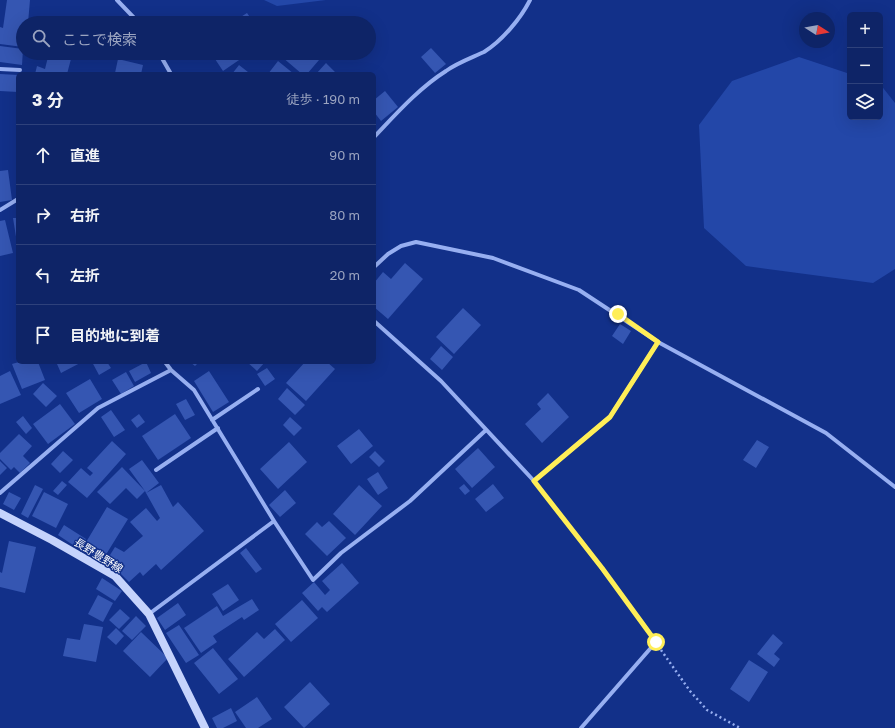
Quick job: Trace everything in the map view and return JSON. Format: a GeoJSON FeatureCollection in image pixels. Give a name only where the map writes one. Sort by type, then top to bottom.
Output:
{"type":"FeatureCollection","features":[{"type":"Feature","properties":{"kind":"main road","name":"長野豊野線"},"geometry":{"type":"LineString","coordinates":[[0,513],[116,576],[149,614],[205,728]]}},
{"type":"Feature","properties":{"kind":"street"},"geometry":{"type":"LineString","coordinates":[[117,0],[132,16]]}},
{"type":"Feature","properties":{"kind":"street"},"geometry":{"type":"LineString","coordinates":[[376,135],[408,102],[446,71],[485,51],[510,28],[524,11],[530,0]]}},
{"type":"Feature","properties":{"kind":"street"},"geometry":{"type":"LineString","coordinates":[[163,60],[170,72]]}},
{"type":"Feature","properties":{"kind":"street"},"geometry":{"type":"LineString","coordinates":[[0,69],[20,70]]}},
{"type":"Feature","properties":{"kind":"street"},"geometry":{"type":"LineString","coordinates":[[0,210],[16,200]]}},
{"type":"Feature","properties":{"kind":"street"},"geometry":{"type":"LineString","coordinates":[[376,265],[388,254],[401,246],[416,242],[493,258],[579,290],[658,342],[826,433],[895,487]]}},
{"type":"Feature","properties":{"kind":"street"},"geometry":{"type":"LineString","coordinates":[[376,323],[426,367],[534,481],[610,417],[658,342]]}},
{"type":"Feature","properties":{"kind":"street"},"geometry":{"type":"LineString","coordinates":[[166,364],[171,370],[194,390],[274,522],[313,580],[341,554],[410,501],[486,430]]}},
{"type":"Feature","properties":{"kind":"street"},"geometry":{"type":"LineString","coordinates":[[0,493],[98,408],[171,370]]}},
{"type":"Feature","properties":{"kind":"street"},"geometry":{"type":"LineString","coordinates":[[212,420],[258,389]]}},
{"type":"Feature","properties":{"kind":"street"},"geometry":{"type":"LineString","coordinates":[[156,470],[218,428]]}},
{"type":"Feature","properties":{"kind":"street"},"geometry":{"type":"LineString","coordinates":[[149,614],[274,522]]}},
{"type":"Feature","properties":{"kind":"street"},"geometry":{"type":"LineString","coordinates":[[581,728],[656,642]]}},
{"type":"Feature","properties":{"kind":"path"},"geometry":{"type":"LineString","coordinates":[[534,481],[602,568],[678,675],[707,710],[740,728]]}},
{"type":"Feature","properties":{"kind":"shaded area"},"geometry":{"type":"Polygon","coordinates":[[[264,0],[326,0],[277,6],[264,0]]]}},
{"type":"Feature","properties":{"kind":"shaded area"},"geometry":{"type":"Polygon","coordinates":[[[799,57],[847,73],[847,120],[883,120],[883,88],[895,103],[895,269],[873,283],[746,266],[704,228],[699,125],[732,81],[799,57]]]}},
{"type":"Feature","properties":{"kind":"building"},"geometry":{"type":"Polygon","coordinates":[[[7,0],[30,0],[29,16],[16,16],[16,46],[0,44],[0,27],[3,28],[7,0]]]}},
{"type":"Feature","properties":{"kind":"building"},"geometry":{"type":"Polygon","coordinates":[[[247,13],[249,16],[242,16],[247,13]]]}},
{"type":"Feature","properties":{"kind":"building"},"geometry":{"type":"Polygon","coordinates":[[[0,46],[16,48],[16,60],[22,60],[22,65],[0,62],[0,46]]]}},
{"type":"Feature","properties":{"kind":"building"},"geometry":{"type":"Polygon","coordinates":[[[431,48],[446,64],[435,73],[421,57],[431,48]]]}},
{"type":"Feature","properties":{"kind":"building"},"geometry":{"type":"Polygon","coordinates":[[[47,60],[71,60],[68,72],[36,72],[37,66],[45,69],[47,60]]]}},
{"type":"Feature","properties":{"kind":"building"},"geometry":{"type":"Polygon","coordinates":[[[118,60],[143,65],[141,72],[115,72],[118,60]]]}},
{"type":"Feature","properties":{"kind":"building"},"geometry":{"type":"Polygon","coordinates":[[[216,60],[239,60],[223,71],[216,60]]]}},
{"type":"Feature","properties":{"kind":"building"},"geometry":{"type":"Polygon","coordinates":[[[286,60],[319,60],[309,72],[300,72],[286,60]]]}},
{"type":"Feature","properties":{"kind":"building"},"geometry":{"type":"Polygon","coordinates":[[[278,61],[292,72],[270,72],[278,61]]]}},
{"type":"Feature","properties":{"kind":"building"},"geometry":{"type":"Polygon","coordinates":[[[326,63],[335,72],[318,72],[326,63]]]}},
{"type":"Feature","properties":{"kind":"building"},"geometry":{"type":"Polygon","coordinates":[[[239,65],[248,72],[234,72],[239,65]]]}},
{"type":"Feature","properties":{"kind":"building"},"geometry":{"type":"Polygon","coordinates":[[[0,74],[16,75],[16,92],[0,91],[0,74]]]}},
{"type":"Feature","properties":{"kind":"building"},"geometry":{"type":"Polygon","coordinates":[[[385,91],[398,107],[381,121],[376,115],[376,98],[385,91]]]}},
{"type":"Feature","properties":{"kind":"building"},"geometry":{"type":"Polygon","coordinates":[[[8,170],[12,200],[0,202],[0,171],[8,170]]]}},
{"type":"Feature","properties":{"kind":"building"},"geometry":{"type":"Polygon","coordinates":[[[13,218],[16,218],[16,237],[13,218]]]}},
{"type":"Feature","properties":{"kind":"building"},"geometry":{"type":"Polygon","coordinates":[[[5,220],[13,253],[0,256],[0,221],[5,220]]]}},
{"type":"Feature","properties":{"kind":"building"},"geometry":{"type":"Polygon","coordinates":[[[405,263],[423,279],[388,319],[376,309],[376,281],[383,272],[391,279],[405,263]]]}},
{"type":"Feature","properties":{"kind":"building"},"geometry":{"type":"Polygon","coordinates":[[[463,308],[481,325],[454,354],[436,337],[463,308]]]}},
{"type":"Feature","properties":{"kind":"building"},"geometry":{"type":"Polygon","coordinates":[[[620,324],[631,331],[623,344],[612,336],[620,324]]]}},
{"type":"Feature","properties":{"kind":"building"},"geometry":{"type":"Polygon","coordinates":[[[441,346],[453,357],[442,370],[430,359],[441,346]]]}},
{"type":"Feature","properties":{"kind":"building"},"geometry":{"type":"Polygon","coordinates":[[[12,364],[39,364],[45,380],[22,389],[12,364]]]}},
{"type":"Feature","properties":{"kind":"building"},"geometry":{"type":"Polygon","coordinates":[[[57,364],[78,364],[61,373],[57,364]]]}},
{"type":"Feature","properties":{"kind":"building"},"geometry":{"type":"Polygon","coordinates":[[[93,364],[108,364],[111,368],[99,375],[93,364]]]}},
{"type":"Feature","properties":{"kind":"building"},"geometry":{"type":"Polygon","coordinates":[[[142,364],[147,364],[151,373],[135,382],[129,371],[142,364]]]}},
{"type":"Feature","properties":{"kind":"building"},"geometry":{"type":"Polygon","coordinates":[[[249,364],[263,364],[257,371],[249,364]]]}},
{"type":"Feature","properties":{"kind":"building"},"geometry":{"type":"Polygon","coordinates":[[[303,364],[329,364],[335,369],[306,401],[286,383],[303,364]]]}},
{"type":"Feature","properties":{"kind":"building"},"geometry":{"type":"Polygon","coordinates":[[[267,368],[275,379],[265,386],[257,374],[267,368]]]}},
{"type":"Feature","properties":{"kind":"building"},"geometry":{"type":"Polygon","coordinates":[[[10,371],[21,395],[0,404],[0,376],[10,371]]]}},
{"type":"Feature","properties":{"kind":"building"},"geometry":{"type":"Polygon","coordinates":[[[209,371],[229,402],[213,412],[194,381],[209,371]]]}},
{"type":"Feature","properties":{"kind":"building"},"geometry":{"type":"Polygon","coordinates":[[[126,372],[134,386],[121,394],[112,380],[126,372]]]}},
{"type":"Feature","properties":{"kind":"building"},"geometry":{"type":"Polygon","coordinates":[[[90,379],[102,399],[79,413],[66,393],[90,379]]]}},
{"type":"Feature","properties":{"kind":"building"},"geometry":{"type":"Polygon","coordinates":[[[43,383],[57,396],[46,407],[33,394],[43,383]]]}},
{"type":"Feature","properties":{"kind":"building"},"geometry":{"type":"Polygon","coordinates":[[[287,388],[305,405],[295,415],[278,399],[287,388]]]}},
{"type":"Feature","properties":{"kind":"building"},"geometry":{"type":"Polygon","coordinates":[[[548,393],[569,417],[542,443],[525,424],[541,409],[537,404],[548,393]]]}},
{"type":"Feature","properties":{"kind":"building"},"geometry":{"type":"Polygon","coordinates":[[[186,399],[195,415],[185,420],[176,404],[186,399]]]}},
{"type":"Feature","properties":{"kind":"building"},"geometry":{"type":"Polygon","coordinates":[[[60,404],[75,424],[48,444],[33,424],[60,404]]]}},
{"type":"Feature","properties":{"kind":"building"},"geometry":{"type":"Polygon","coordinates":[[[111,410],[125,430],[114,437],[101,417],[111,410]]]}},
{"type":"Feature","properties":{"kind":"building"},"geometry":{"type":"Polygon","coordinates":[[[139,414],[145,422],[137,428],[131,420],[139,414]]]}},
{"type":"Feature","properties":{"kind":"building"},"geometry":{"type":"Polygon","coordinates":[[[175,414],[191,438],[158,460],[142,436],[175,414]]]}},
{"type":"Feature","properties":{"kind":"building"},"geometry":{"type":"Polygon","coordinates":[[[23,416],[32,428],[26,434],[16,422],[23,416]]]}},
{"type":"Feature","properties":{"kind":"building"},"geometry":{"type":"Polygon","coordinates":[[[290,417],[302,428],[294,436],[283,425],[290,417]]]}},
{"type":"Feature","properties":{"kind":"building"},"geometry":{"type":"Polygon","coordinates":[[[359,429],[373,446],[351,464],[337,446],[359,429]]]}},
{"type":"Feature","properties":{"kind":"building"},"geometry":{"type":"Polygon","coordinates":[[[19,434],[32,446],[23,456],[30,463],[20,473],[14,467],[11,470],[0,459],[0,453],[19,434]]]}},
{"type":"Feature","properties":{"kind":"building"},"geometry":{"type":"Polygon","coordinates":[[[757,440],[769,447],[756,468],[743,460],[757,440]]]}},
{"type":"Feature","properties":{"kind":"building"},"geometry":{"type":"Polygon","coordinates":[[[112,441],[126,454],[87,498],[68,482],[81,468],[90,476],[93,473],[87,468],[112,441]]]}},
{"type":"Feature","properties":{"kind":"building"},"geometry":{"type":"Polygon","coordinates":[[[289,442],[307,462],[278,489],[260,469],[289,442]]]}},
{"type":"Feature","properties":{"kind":"building"},"geometry":{"type":"Polygon","coordinates":[[[478,448],[495,467],[472,488],[455,469],[478,448]]]}},
{"type":"Feature","properties":{"kind":"building"},"geometry":{"type":"Polygon","coordinates":[[[63,451],[73,460],[60,473],[51,464],[63,451]]]}},
{"type":"Feature","properties":{"kind":"building"},"geometry":{"type":"Polygon","coordinates":[[[375,451],[385,461],[379,467],[369,457],[375,451]]]}},
{"type":"Feature","properties":{"kind":"building"},"geometry":{"type":"Polygon","coordinates":[[[142,460],[159,483],[146,493],[129,469],[142,460]]]}},
{"type":"Feature","properties":{"kind":"building"},"geometry":{"type":"Polygon","coordinates":[[[0,461],[7,468],[0,475],[0,461]]]}},
{"type":"Feature","properties":{"kind":"building"},"geometry":{"type":"Polygon","coordinates":[[[122,467],[145,491],[137,499],[126,488],[110,504],[97,492],[122,467]]]}},
{"type":"Feature","properties":{"kind":"building"},"geometry":{"type":"Polygon","coordinates":[[[378,472],[388,488],[378,495],[367,479],[378,472]]]}},
{"type":"Feature","properties":{"kind":"building"},"geometry":{"type":"Polygon","coordinates":[[[62,481],[67,485],[58,495],[53,491],[62,481]]]}},
{"type":"Feature","properties":{"kind":"building"},"geometry":{"type":"Polygon","coordinates":[[[464,484],[470,491],[465,495],[459,488],[464,484]]]}},
{"type":"Feature","properties":{"kind":"building"},"geometry":{"type":"Polygon","coordinates":[[[493,484],[504,498],[486,512],[475,499],[493,484]]]}},
{"type":"Feature","properties":{"kind":"building"},"geometry":{"type":"Polygon","coordinates":[[[35,485],[43,489],[28,518],[21,514],[35,485]]]}},
{"type":"Feature","properties":{"kind":"building"},"geometry":{"type":"Polygon","coordinates":[[[161,485],[173,507],[178,502],[204,531],[161,570],[156,564],[143,576],[140,572],[129,582],[118,571],[105,563],[115,547],[124,552],[143,536],[130,522],[146,508],[157,521],[160,518],[146,493],[161,485]]]}},
{"type":"Feature","properties":{"kind":"building"},"geometry":{"type":"Polygon","coordinates":[[[359,485],[382,506],[355,535],[333,514],[359,485]]]}},
{"type":"Feature","properties":{"kind":"building"},"geometry":{"type":"Polygon","coordinates":[[[285,490],[296,503],[280,517],[269,505],[285,490]]]}},
{"type":"Feature","properties":{"kind":"building"},"geometry":{"type":"Polygon","coordinates":[[[9,492],[21,498],[14,510],[3,504],[9,492]]]}},
{"type":"Feature","properties":{"kind":"building"},"geometry":{"type":"Polygon","coordinates":[[[44,492],[68,504],[56,528],[32,516],[44,492]]]}},
{"type":"Feature","properties":{"kind":"building"},"geometry":{"type":"Polygon","coordinates":[[[107,507],[128,519],[102,561],[82,549],[107,507]]]}},
{"type":"Feature","properties":{"kind":"building"},"geometry":{"type":"Polygon","coordinates":[[[329,521],[346,538],[327,556],[305,534],[317,522],[322,527],[329,521]]]}},
{"type":"Feature","properties":{"kind":"building"},"geometry":{"type":"Polygon","coordinates":[[[64,525],[86,539],[79,549],[58,535],[64,525]]]}},
{"type":"Feature","properties":{"kind":"building"},"geometry":{"type":"Polygon","coordinates":[[[9,541],[36,547],[25,593],[0,587],[0,572],[2,573],[9,541]]]}},
{"type":"Feature","properties":{"kind":"building"},"geometry":{"type":"Polygon","coordinates":[[[246,548],[262,569],[256,573],[240,553],[246,548]]]}},
{"type":"Feature","properties":{"kind":"building"},"geometry":{"type":"Polygon","coordinates":[[[342,563],[359,583],[327,612],[322,607],[318,611],[302,593],[314,582],[325,595],[330,590],[322,581],[342,563]]]}},
{"type":"Feature","properties":{"kind":"building"},"geometry":{"type":"Polygon","coordinates":[[[102,578],[122,591],[115,601],[96,589],[102,578]]]}},
{"type":"Feature","properties":{"kind":"building"},"geometry":{"type":"Polygon","coordinates":[[[228,584],[239,600],[223,611],[212,594],[228,584]]]}},
{"type":"Feature","properties":{"kind":"building"},"geometry":{"type":"Polygon","coordinates":[[[98,595],[113,603],[103,622],[88,614],[98,595]]]}},
{"type":"Feature","properties":{"kind":"building"},"geometry":{"type":"Polygon","coordinates":[[[252,599],[259,610],[244,620],[242,617],[213,636],[217,642],[201,653],[184,628],[217,606],[223,616],[252,599]]]}},
{"type":"Feature","properties":{"kind":"building"},"geometry":{"type":"Polygon","coordinates":[[[302,600],[318,618],[291,642],[275,624],[302,600]]]}},
{"type":"Feature","properties":{"kind":"building"},"geometry":{"type":"Polygon","coordinates":[[[178,603],[186,615],[165,630],[157,618],[178,603]]]}},
{"type":"Feature","properties":{"kind":"building"},"geometry":{"type":"Polygon","coordinates":[[[120,609],[130,618],[119,629],[109,620],[120,609]]]}},
{"type":"Feature","properties":{"kind":"building"},"geometry":{"type":"Polygon","coordinates":[[[136,616],[146,626],[132,640],[122,631],[136,616]]]}},
{"type":"Feature","properties":{"kind":"building"},"geometry":{"type":"Polygon","coordinates":[[[84,624],[103,627],[96,662],[63,656],[67,638],[80,640],[84,624]]]}},
{"type":"Feature","properties":{"kind":"building"},"geometry":{"type":"Polygon","coordinates":[[[179,625],[199,655],[186,663],[166,633],[179,625]]]}},
{"type":"Feature","properties":{"kind":"building"},"geometry":{"type":"Polygon","coordinates":[[[116,628],[124,636],[116,645],[107,637],[116,628]]]}},
{"type":"Feature","properties":{"kind":"building"},"geometry":{"type":"Polygon","coordinates":[[[275,629],[285,640],[244,677],[228,659],[257,632],[264,639],[275,629]]]}},
{"type":"Feature","properties":{"kind":"building"},"geometry":{"type":"Polygon","coordinates":[[[141,632],[168,658],[150,677],[123,651],[141,632]]]}},
{"type":"Feature","properties":{"kind":"building"},"geometry":{"type":"Polygon","coordinates":[[[773,634],[783,643],[774,654],[780,659],[774,667],[757,654],[773,634]]]}},
{"type":"Feature","properties":{"kind":"building"},"geometry":{"type":"Polygon","coordinates":[[[213,648],[238,679],[219,694],[194,663],[213,648]]]}},
{"type":"Feature","properties":{"kind":"building"},"geometry":{"type":"Polygon","coordinates":[[[749,660],[768,672],[749,702],[730,689],[749,660]]]}},
{"type":"Feature","properties":{"kind":"building"},"geometry":{"type":"Polygon","coordinates":[[[310,682],[330,704],[304,728],[284,707],[310,682]]]}},
{"type":"Feature","properties":{"kind":"building"},"geometry":{"type":"Polygon","coordinates":[[[257,697],[272,719],[258,728],[246,728],[235,712],[257,697]]]}},
{"type":"Feature","properties":{"kind":"building"},"geometry":{"type":"Polygon","coordinates":[[[231,708],[237,721],[223,728],[217,728],[212,718],[231,708]]]}},
{"type":"Feature","properties":{"kind":"route"},"geometry":{"type":"LineString","coordinates":[[618,314],[658,342],[610,417],[534,481],[649,630],[656,642]]}}]}
